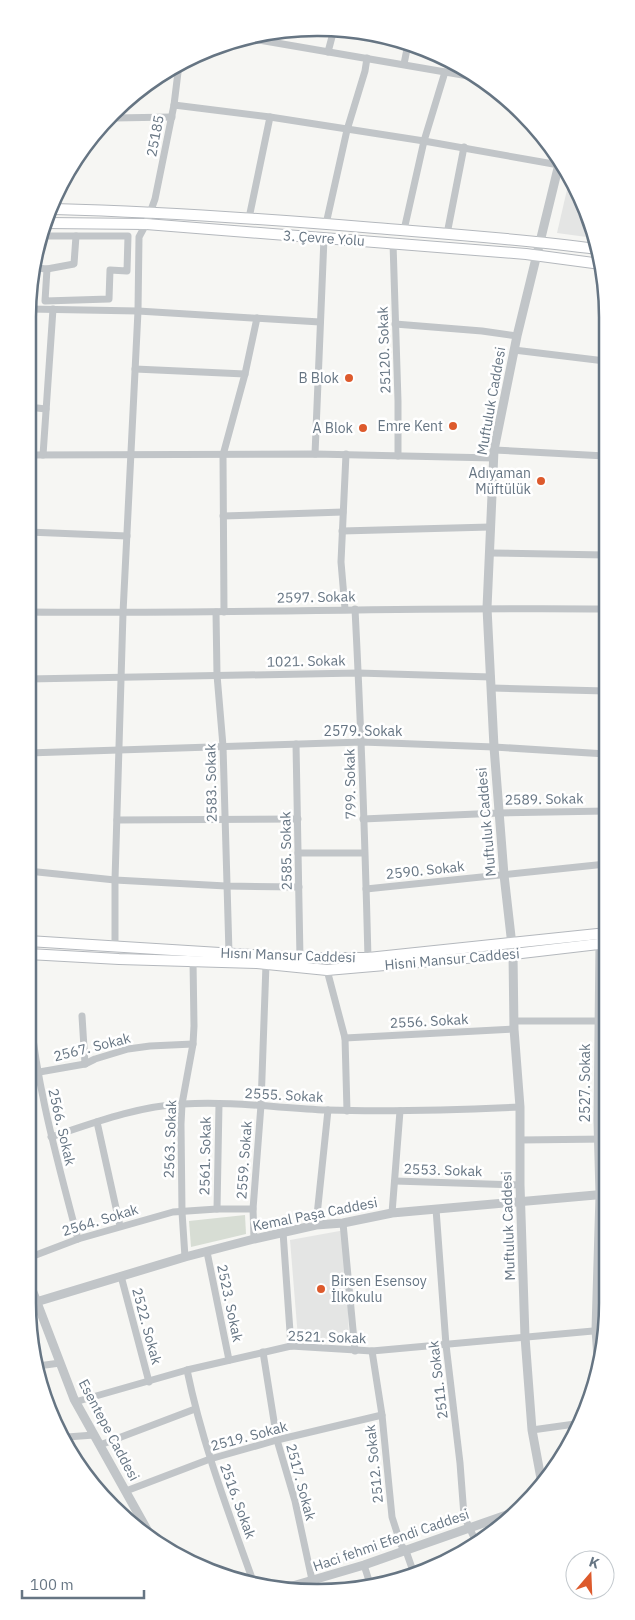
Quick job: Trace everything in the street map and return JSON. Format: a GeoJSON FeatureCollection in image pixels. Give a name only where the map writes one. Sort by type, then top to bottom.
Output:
{"type":"FeatureCollection","features":[{"type":"Feature","properties":{"kind":"main road","name":"3. Çevre Yolu"},"geometry":{"type":"LineString","coordinates":[[58,209],[249,218],[542,242],[590,248]]}},
{"type":"Feature","properties":{"kind":"main road","name":"3. Çevre Yolu"},"geometry":{"type":"LineString","coordinates":[[53,223],[146,224],[393,243],[593,263]]}},
{"type":"Feature","properties":{"kind":"main road","name":"Hısnı Mansur Caddesi"},"geometry":{"type":"LineString","coordinates":[[36,941],[300,958],[368,958],[513,949],[599,934]]}},
{"type":"Feature","properties":{"kind":"main road","name":"Hisni Mansur Caddesi"},"geometry":{"type":"LineString","coordinates":[[36,954],[266,964],[327,970],[513,949],[599,944]]}},
{"type":"Feature","properties":{"kind":"street"},"geometry":{"type":"LineString","coordinates":[[328,52],[331,37]]}},
{"type":"Feature","properties":{"kind":"street"},"geometry":{"type":"LineString","coordinates":[[266,41],[459,74]]}},
{"type":"Feature","properties":{"kind":"street"},"geometry":{"type":"LineString","coordinates":[[404,64],[407,51]]}},
{"type":"Feature","properties":{"kind":"street"},"geometry":{"type":"LineString","coordinates":[[326,224],[347,130],[365,71],[367,58]]}},
{"type":"Feature","properties":{"kind":"street"},"geometry":{"type":"LineString","coordinates":[[404,230],[424,141],[445,72]]}},
{"type":"Feature","properties":{"kind":"street","name":"25185"},"geometry":{"type":"LineString","coordinates":[[115,946],[115,880],[123,613],[138,311],[139,237],[155,199],[172,117],[178,74]]}},
{"type":"Feature","properties":{"kind":"street"},"geometry":{"type":"LineString","coordinates":[[174,105],[270,117],[464,147],[553,164]]}},
{"type":"Feature","properties":{"kind":"street"},"geometry":{"type":"LineString","coordinates":[[120,118],[172,117]]}},
{"type":"Feature","properties":{"kind":"street"},"geometry":{"type":"LineString","coordinates":[[249,218],[270,117]]}},
{"type":"Feature","properties":{"kind":"street"},"geometry":{"type":"LineString","coordinates":[[447,234],[464,147]]}},
{"type":"Feature","properties":{"kind":"street","name":"Muftuluk Caddesi"},"geometry":{"type":"LineString","coordinates":[[540,1475],[532,1430],[524,1337],[520,1108],[514,1025],[513,949],[499,813],[487,608],[494,454],[514,350],[542,242],[558,172]]}},
{"type":"Feature","properties":{"kind":"street"},"geometry":{"type":"LineString","coordinates":[[47,269],[45,301],[109,299],[110,270],[127,271],[128,236],[48,236]]}},
{"type":"Feature","properties":{"kind":"street"},"geometry":{"type":"LineString","coordinates":[[41,268],[74,264],[76,236]]}},
{"type":"Feature","properties":{"kind":"street"},"geometry":{"type":"LineString","coordinates":[[316,454],[324,238]]}},
{"type":"Feature","properties":{"kind":"street","name":"25120. Sokak"},"geometry":{"type":"LineString","coordinates":[[393,243],[398,456]]}},
{"type":"Feature","properties":{"kind":"street"},"geometry":{"type":"LineString","coordinates":[[88,300],[88,310]]}},
{"type":"Feature","properties":{"kind":"street"},"geometry":{"type":"LineString","coordinates":[[36,309],[138,311],[320,322]]}},
{"type":"Feature","properties":{"kind":"street"},"geometry":{"type":"LineString","coordinates":[[43,455],[53,309]]}},
{"type":"Feature","properties":{"kind":"street","name":"2583. Sokak"},"geometry":{"type":"LineString","coordinates":[[229,953],[223,746],[217,675],[223,516],[223,455],[245,374],[257,318]]}},
{"type":"Feature","properties":{"kind":"street"},"geometry":{"type":"LineString","coordinates":[[395,324],[518,336]]}},
{"type":"Feature","properties":{"kind":"street"},"geometry":{"type":"LineString","coordinates":[[514,350],[599,360]]}},
{"type":"Feature","properties":{"kind":"street"},"geometry":{"type":"LineString","coordinates":[[135,369],[245,374]]}},
{"type":"Feature","properties":{"kind":"street"},"geometry":{"type":"LineString","coordinates":[[36,407],[46,408]]}},
{"type":"Feature","properties":{"kind":"street"},"geometry":{"type":"LineString","coordinates":[[345,609],[341,562],[346,454]]}},
{"type":"Feature","properties":{"kind":"street"},"geometry":{"type":"LineString","coordinates":[[36,455],[346,454],[398,456],[494,454],[599,456]]}},
{"type":"Feature","properties":{"kind":"street"},"geometry":{"type":"LineString","coordinates":[[223,516],[343,512]]}},
{"type":"Feature","properties":{"kind":"street"},"geometry":{"type":"LineString","coordinates":[[342,531],[490,527]]}},
{"type":"Feature","properties":{"kind":"street"},"geometry":{"type":"LineString","coordinates":[[36,532],[127,536]]}},
{"type":"Feature","properties":{"kind":"street"},"geometry":{"type":"LineString","coordinates":[[490,552],[599,554]]}},
{"type":"Feature","properties":{"kind":"street","name":"2597. Sokak"},"geometry":{"type":"LineString","coordinates":[[36,612],[123,613],[487,608],[599,609]]}},
{"type":"Feature","properties":{"kind":"street","name":"799. Sokak"},"geometry":{"type":"LineString","coordinates":[[355,609],[362,742],[368,958]]}},
{"type":"Feature","properties":{"kind":"street","name":"1021. Sokak"},"geometry":{"type":"LineString","coordinates":[[36,679],[358,673],[491,677]]}},
{"type":"Feature","properties":{"kind":"street"},"geometry":{"type":"LineString","coordinates":[[492,688],[599,691]]}},
{"type":"Feature","properties":{"kind":"street","name":"2579. Sokak"},"geometry":{"type":"LineString","coordinates":[[36,753],[362,742],[494,746],[599,754]]}},
{"type":"Feature","properties":{"kind":"street","name":"2585. Sokak"},"geometry":{"type":"LineString","coordinates":[[296,744],[300,958]]}},
{"type":"Feature","properties":{"kind":"street","name":"2589. Sokak"},"geometry":{"type":"LineString","coordinates":[[363,819],[599,811]]}},
{"type":"Feature","properties":{"kind":"street"},"geometry":{"type":"LineString","coordinates":[[117,820],[298,819]]}},
{"type":"Feature","properties":{"kind":"street"},"geometry":{"type":"LineString","coordinates":[[298,853],[364,853]]}},
{"type":"Feature","properties":{"kind":"street","name":"2590. Sokak"},"geometry":{"type":"LineString","coordinates":[[366,889],[599,865]]}},
{"type":"Feature","properties":{"kind":"street"},"geometry":{"type":"LineString","coordinates":[[36,872],[115,880],[226,886],[299,887]]}},
{"type":"Feature","properties":{"kind":"street","name":"2563. Sokak"},"geometry":{"type":"LineString","coordinates":[[186,1258],[182,1212],[182,1104],[193,1044],[193,961]]}},
{"type":"Feature","properties":{"kind":"street","name":"2559. Sokak"},"geometry":{"type":"LineString","coordinates":[[254,1239],[253,1209],[261,1105],[266,964]]}},
{"type":"Feature","properties":{"kind":"street"},"geometry":{"type":"LineString","coordinates":[[327,970],[345,1038],[347,1111]]}},
{"type":"Feature","properties":{"kind":"street","name":"2527. Sokak"},"geometry":{"type":"LineString","coordinates":[[599,996],[597,1022],[599,1150]]}},
{"type":"Feature","properties":{"kind":"street"},"geometry":{"type":"LineString","coordinates":[[82,1016],[85,1064]]}},
{"type":"Feature","properties":{"kind":"street","name":"2556. Sokak"},"geometry":{"type":"LineString","coordinates":[[345,1038],[514,1025],[597,1022]]}},
{"type":"Feature","properties":{"kind":"street","name":"2567. Sokak"},"geometry":{"type":"LineString","coordinates":[[37,1072],[85,1064],[128,1049],[193,1044]]}},
{"type":"Feature","properties":{"kind":"street","name":"2566. Sokak"},"geometry":{"type":"LineString","coordinates":[[36,1063],[51,1138],[78,1239]]}},
{"type":"Feature","properties":{"kind":"street","name":"2555. Sokak"},"geometry":{"type":"LineString","coordinates":[[51,1138],[97,1122],[145,1109],[182,1104],[261,1105],[347,1111],[520,1108]]}},
{"type":"Feature","properties":{"kind":"street","name":"2561. Sokak"},"geometry":{"type":"LineString","coordinates":[[217,1209],[219,1104]]}},
{"type":"Feature","properties":{"kind":"street"},"geometry":{"type":"LineString","coordinates":[[316,1225],[328,1110]]}},
{"type":"Feature","properties":{"kind":"street"},"geometry":{"type":"LineString","coordinates":[[392,1213],[400,1111]]}},
{"type":"Feature","properties":{"kind":"street"},"geometry":{"type":"LineString","coordinates":[[97,1122],[120,1226]]}},
{"type":"Feature","properties":{"kind":"street"},"geometry":{"type":"LineString","coordinates":[[520,1140],[598,1139]]}},
{"type":"Feature","properties":{"kind":"street","name":"2553. Sokak"},"geometry":{"type":"LineString","coordinates":[[395,1181],[520,1185]]}},
{"type":"Feature","properties":{"kind":"street","name":"Kemal Paşa Caddesi"},"geometry":{"type":"LineString","coordinates":[[36,1302],[254,1239],[316,1225],[343,1223],[392,1213],[599,1194]]}},
{"type":"Feature","properties":{"kind":"street","name":"2564. Sokak"},"geometry":{"type":"LineString","coordinates":[[36,1255],[78,1239],[152,1217],[217,1209],[253,1209]]}},
{"type":"Feature","properties":{"kind":"street","name":"2511. Sokak"},"geometry":{"type":"LineString","coordinates":[[436,1209],[446,1345],[460,1463],[464,1516],[474,1536]]}},
{"type":"Feature","properties":{"kind":"street"},"geometry":{"type":"LineString","coordinates":[[343,1223],[355,1351]]}},
{"type":"Feature","properties":{"kind":"street"},"geometry":{"type":"LineString","coordinates":[[283,1232],[291,1346]]}},
{"type":"Feature","properties":{"kind":"street","name":"2523. Sokak"},"geometry":{"type":"LineString","coordinates":[[207,1252],[229,1360]]}},
{"type":"Feature","properties":{"kind":"street","name":"2527. Sokak"},"geometry":{"type":"LineString","coordinates":[[596,1340],[599,1262]]}},
{"type":"Feature","properties":{"kind":"street","name":"2522. Sokak"},"geometry":{"type":"LineString","coordinates":[[121,1276],[149,1382]]}},
{"type":"Feature","properties":{"kind":"street","name":"Esentepe Caddesi"},"geometry":{"type":"LineString","coordinates":[[37,1313],[60,1363],[75,1402],[126,1491],[138,1519]]}},
{"type":"Feature","properties":{"kind":"street","name":"2521. Sokak"},"geometry":{"type":"LineString","coordinates":[[75,1402],[187,1370],[291,1346],[372,1351],[595,1330]]}},
{"type":"Feature","properties":{"kind":"street","name":"2512. Sokak"},"geometry":{"type":"LineString","coordinates":[[372,1351],[382,1415],[392,1517],[401,1545],[406,1550],[412,1567]]}},
{"type":"Feature","properties":{"kind":"street","name":"2517. Sokak"},"geometry":{"type":"LineString","coordinates":[[263,1352],[277,1440],[295,1501],[313,1584]]}},
{"type":"Feature","properties":{"kind":"street"},"geometry":{"type":"LineString","coordinates":[[44,1365],[60,1363]]}},
{"type":"Feature","properties":{"kind":"street","name":"2516. Sokak"},"geometry":{"type":"LineString","coordinates":[[187,1370],[195,1409],[210,1459],[251,1575]]}},
{"type":"Feature","properties":{"kind":"street"},"geometry":{"type":"LineString","coordinates":[[100,1445],[195,1409]]}},
{"type":"Feature","properties":{"kind":"street","name":"2519. Sokak"},"geometry":{"type":"LineString","coordinates":[[126,1491],[210,1459],[277,1440],[382,1415]]}},
{"type":"Feature","properties":{"kind":"street"},"geometry":{"type":"LineString","coordinates":[[532,1430],[571,1425]]}},
{"type":"Feature","properties":{"kind":"street"},"geometry":{"type":"LineString","coordinates":[[70,1437],[94,1435]]}},
{"type":"Feature","properties":{"kind":"street","name":"Haci fehmi Efendi Caddesi"},"geometry":{"type":"LineString","coordinates":[[316,1584],[498,1518]]}},
{"type":"Feature","properties":{"kind":"street"},"geometry":{"type":"LineString","coordinates":[[364,1565],[368,1579]]}},
{"type":"Feature","properties":{"kind":"shaded area"},"geometry":{"type":"Polygon","coordinates":[[[567,188],[587,237],[557,233],[567,188]]]}},
{"type":"Feature","properties":{"kind":"shaded area"},"geometry":{"type":"Polygon","coordinates":[[[245,1215],[246,1234],[191,1247],[189,1221],[245,1215]]]}},
{"type":"Feature","properties":{"kind":"shaded area","name":"Birsen Esensoy İlkokulu"},"geometry":{"type":"Polygon","coordinates":[[[345,1230],[349,1339],[298,1338],[290,1240],[345,1230]]]}},
{"type":"Feature","properties":{"kind":"place","name":"B Blok"},"geometry":{"type":"Point","coordinates":[349,378]}},
{"type":"Feature","properties":{"kind":"place","name":"Emre Kent"},"geometry":{"type":"Point","coordinates":[453,426]}},
{"type":"Feature","properties":{"kind":"place","name":"A Blok"},"geometry":{"type":"Point","coordinates":[363,428]}},
{"type":"Feature","properties":{"kind":"place","name":"Adıyaman Müftülük"},"geometry":{"type":"Point","coordinates":[541,481]}},
{"type":"Feature","properties":{"kind":"place","name":"Birsen Esensoy İlkokulu"},"geometry":{"type":"Point","coordinates":[321,1289]}}]}
